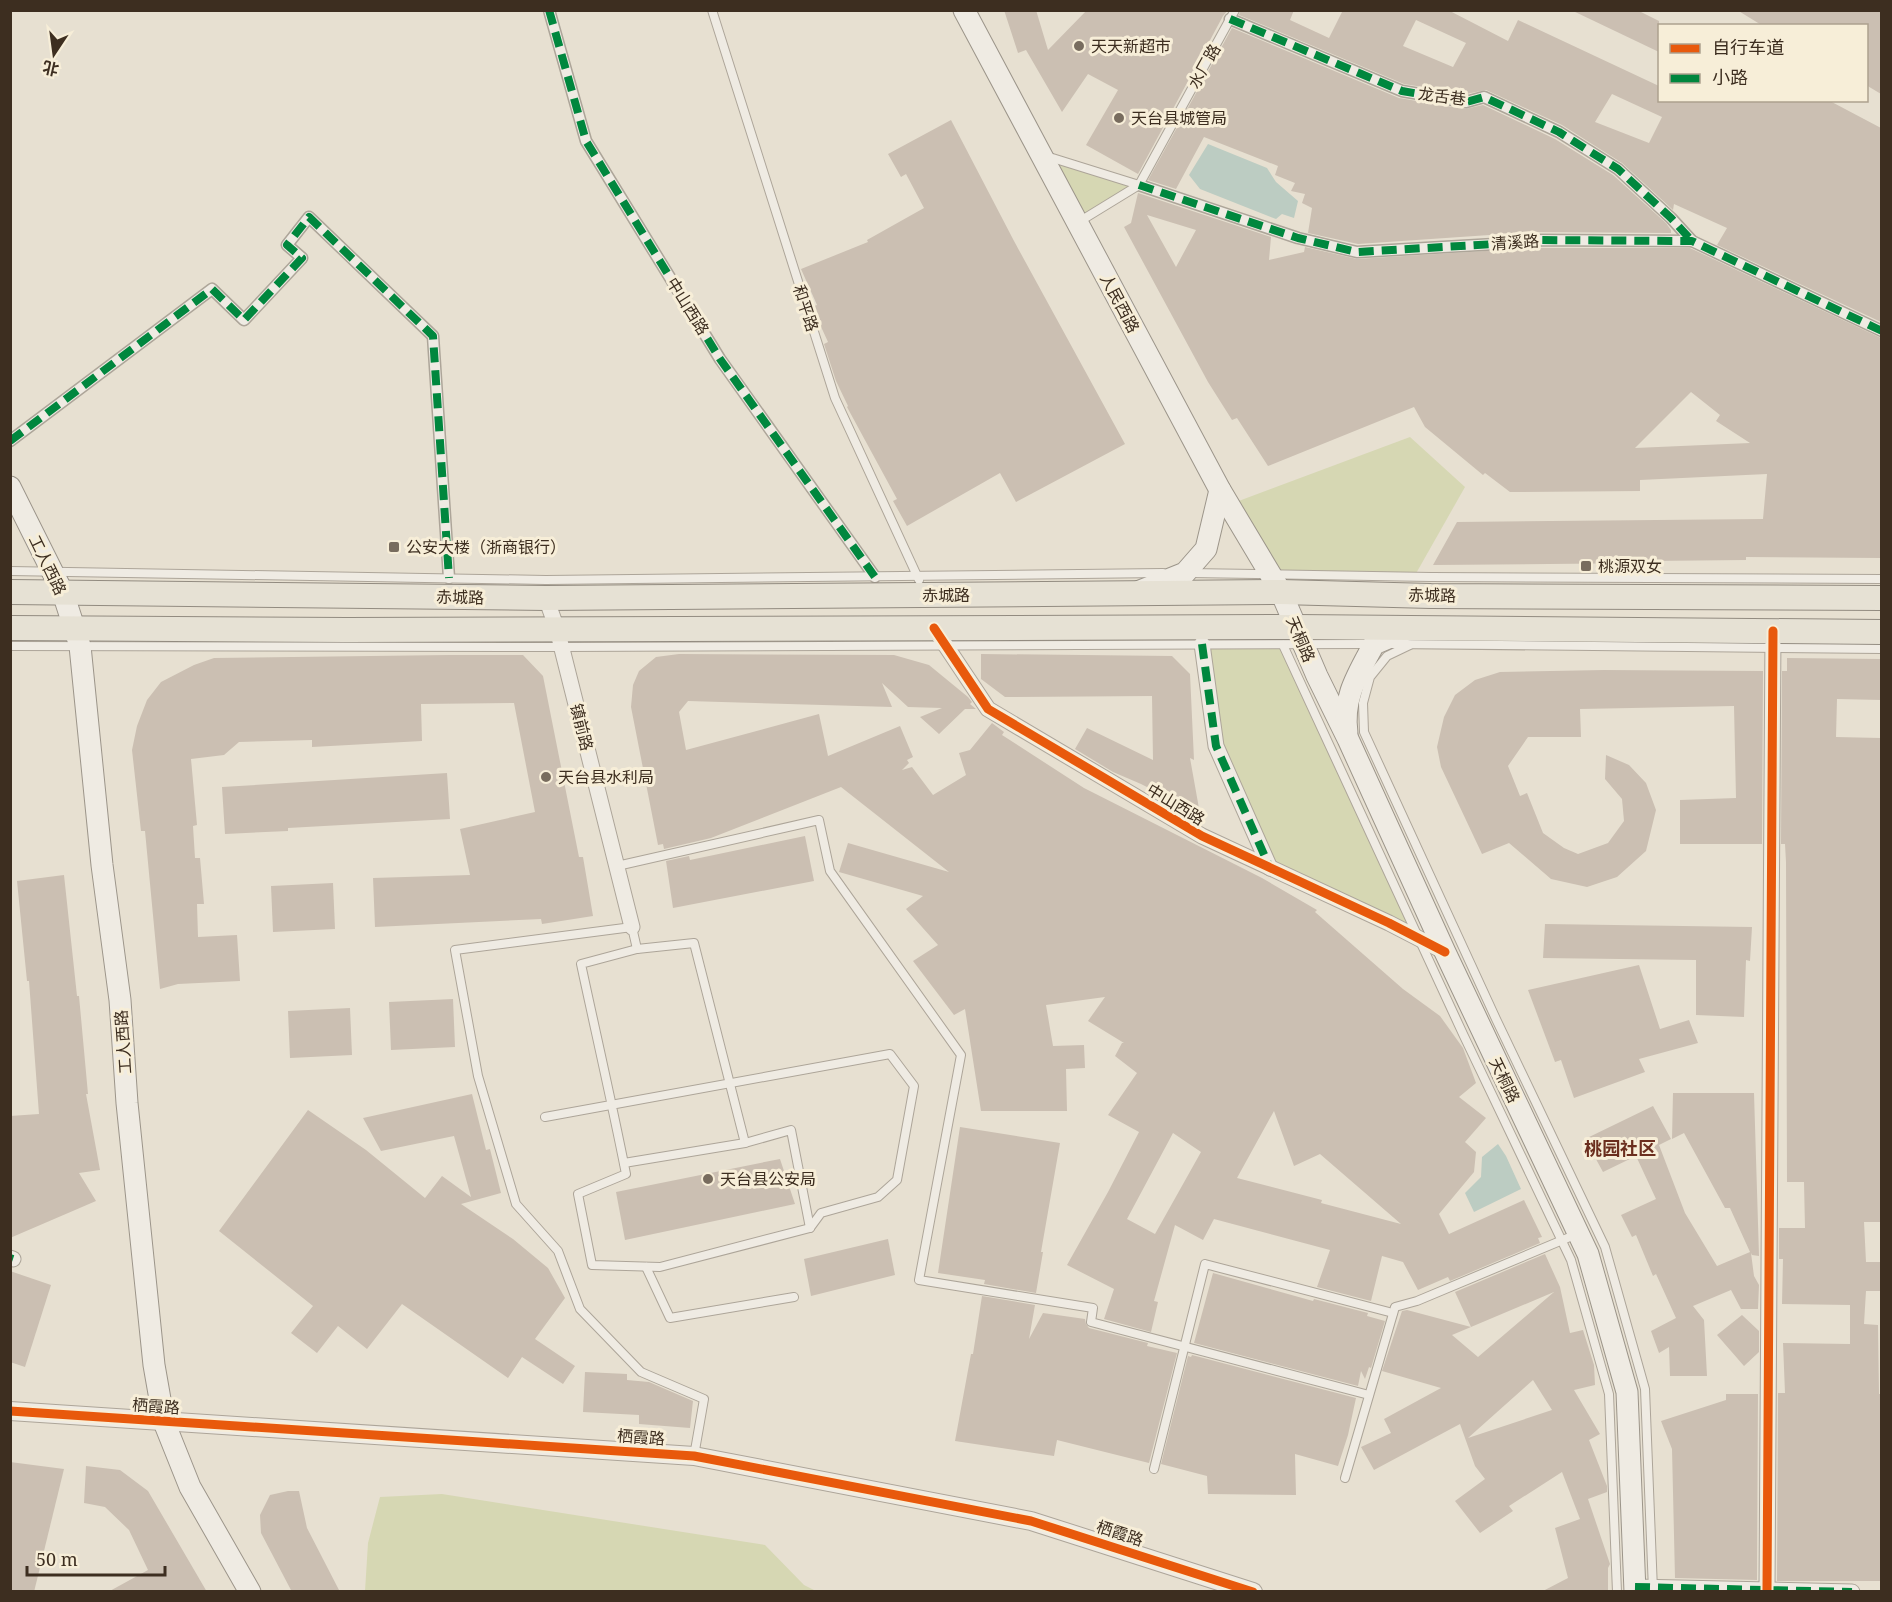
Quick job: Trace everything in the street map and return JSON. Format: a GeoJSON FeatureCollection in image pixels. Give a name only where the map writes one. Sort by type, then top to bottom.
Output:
{"type":"FeatureCollection","features":[{"type":"Feature","properties":{"kind":"main road","name":"人民西路"},"geometry":{"type":"LineString","coordinates":[[964,10],[1220,490],[1276,583]]}},
{"type":"Feature","properties":{"kind":"main road","name":"工人西路"},"geometry":{"type":"LineString","coordinates":[[10,487],[63,593],[78,638],[102,865],[120,1000],[127,1103],[154,1365],[164,1422],[190,1487],[250,1592]]}},
{"type":"Feature","properties":{"kind":"main road"},"geometry":{"type":"LineString","coordinates":[[1135,594],[1185,573],[1206,549],[1220,490]]}},
{"type":"Feature","properties":{"kind":"main road","name":"赤城路"},"geometry":{"type":"LineString","coordinates":[[10,592],[546,598],[1135,594],[1276,583],[1443,596],[1881,598]]}},
{"type":"Feature","properties":{"kind":"main road","name":"天桐路"},"geometry":{"type":"LineString","coordinates":[[1276,583],[1294,639],[1348,739],[1445,952],[1588,1254],[1627,1392],[1639,1590]]}},
{"type":"Feature","properties":{"kind":"main road","name":"赤城路"},"geometry":{"type":"LineString","coordinates":[[10,628],[78,638],[1294,639],[1413,636],[1773,639],[1881,632]]}},
{"type":"Feature","properties":{"kind":"main road"},"geometry":{"type":"LineString","coordinates":[[1348,739],[1345,721],[1349,693],[1374,644],[1413,636]]}},
{"type":"Feature","properties":{"kind":"street","name":"中山西路"},"geometry":{"type":"LineString","coordinates":[[549,10],[586,141],[720,359],[875,577]]}},
{"type":"Feature","properties":{"kind":"street","name":"龙舌巷"},"geometry":{"type":"LineString","coordinates":[[1233,15],[1402,91],[1466,102],[1484,97],[1559,132],[1618,169],[1671,218],[1692,241]]}},
{"type":"Feature","properties":{"kind":"street","name":"清溪路"},"geometry":{"type":"LineString","coordinates":[[1139,185],[1298,238],[1357,252],[1532,240],[1692,241],[1881,331]]}},
{"type":"Feature","properties":{"kind":"street"},"geometry":{"type":"LineString","coordinates":[[10,441],[212,289],[244,320],[302,258],[287,244],[309,217],[433,336],[448,578]]}},
{"type":"Feature","properties":{"kind":"street","name":"镇前路"},"geometry":{"type":"LineString","coordinates":[[546,598],[559,638],[632,927]]}},
{"type":"Feature","properties":{"kind":"street","name":"中山西路"},"geometry":{"type":"LineString","coordinates":[[940,637],[988,709],[1202,836],[1445,952]]}},
{"type":"Feature","properties":{"kind":"street"},"geometry":{"type":"LineString","coordinates":[[1767,1590],[1773,639]]}},
{"type":"Feature","properties":{"kind":"street"},"geometry":{"type":"LineString","coordinates":[[1202,644],[1216,746],[1270,868]]}},
{"type":"Feature","properties":{"kind":"street","name":"栖霞路"},"geometry":{"type":"LineString","coordinates":[[10,1411],[694,1456],[1031,1521],[1253,1592]]}},
{"type":"Feature","properties":{"kind":"street"},"geometry":{"type":"LineString","coordinates":[[1639,1590],[1852,1592]]}},
{"type":"Feature","properties":{"kind":"lane","name":"和平路"},"geometry":{"type":"LineString","coordinates":[[712,10],[835,398],[926,595]]}},
{"type":"Feature","properties":{"kind":"lane","name":"水厂路"},"geometry":{"type":"LineString","coordinates":[[1077,223],[1139,185],[1233,15]]}},
{"type":"Feature","properties":{"kind":"lane"},"geometry":{"type":"LineString","coordinates":[[1041,155],[1139,185]]}},
{"type":"Feature","properties":{"kind":"lane"},"geometry":{"type":"LineString","coordinates":[[10,571],[546,580],[1185,573],[1276,583],[1431,577],[1881,579]]}},
{"type":"Feature","properties":{"kind":"lane"},"geometry":{"type":"LineString","coordinates":[[1413,636],[1387,656],[1370,677],[1363,703],[1364,732],[1496,1019],[1605,1247],[1645,1389],[1639,1590]]}},
{"type":"Feature","properties":{"kind":"lane"},"geometry":{"type":"LineString","coordinates":[[940,637],[1202,644],[1294,639],[1374,644]]}},
{"type":"Feature","properties":{"kind":"lane"},"geometry":{"type":"LineString","coordinates":[[10,646],[78,638]]}},
{"type":"Feature","properties":{"kind":"lane"},"geometry":{"type":"LineString","coordinates":[[1294,639],[1419,938],[1571,1260],[1610,1394],[1639,1590]]}},
{"type":"Feature","properties":{"kind":"lane"},"geometry":{"type":"LineString","coordinates":[[1773,639],[1881,649]]}},
{"type":"Feature","properties":{"kind":"lane"},"geometry":{"type":"LineString","coordinates":[[617,866],[819,820],[830,871],[961,1055],[919,1280],[1094,1308],[1091,1322],[1369,1395]]}},
{"type":"Feature","properties":{"kind":"lane"},"geometry":{"type":"LineString","coordinates":[[637,949],[632,927],[455,950],[478,1076],[516,1204],[558,1251],[580,1309],[641,1372],[704,1400],[694,1456]]}},
{"type":"Feature","properties":{"kind":"lane"},"geometry":{"type":"LineString","coordinates":[[545,1117],[611,1105],[729,1083],[890,1054],[914,1086],[897,1180],[878,1197],[821,1213],[810,1228],[660,1268],[592,1265],[578,1194],[626,1174],[624,1163],[611,1105],[581,964],[637,949],[694,943],[729,1083],[745,1143]]}},
{"type":"Feature","properties":{"kind":"lane"},"geometry":{"type":"LineString","coordinates":[[624,1163],[745,1143],[791,1130],[810,1228]]}},
{"type":"Feature","properties":{"kind":"lane"},"geometry":{"type":"LineString","coordinates":[[1345,1478],[1395,1307],[1417,1301],[1578,1233]]}},
{"type":"Feature","properties":{"kind":"lane"},"geometry":{"type":"LineString","coordinates":[[1154,1469],[1205,1264],[1393,1313]]}},
{"type":"Feature","properties":{"kind":"lane"},"geometry":{"type":"LineString","coordinates":[[646,1267],[670,1318],[794,1298]]}},
{"type":"Feature","properties":{"kind":"green space"},"geometry":{"type":"Polygon","coordinates":[[[1041,155],[1139,185],[1077,223],[1041,155]]]}},
{"type":"Feature","properties":{"kind":"green space"},"geometry":{"type":"Polygon","coordinates":[[[1410,437],[1465,487],[1414,577],[1270,574],[1228,505],[1410,437]]]}},
{"type":"Feature","properties":{"kind":"green space"},"geometry":{"type":"Polygon","coordinates":[[[1202,644],[1283,645],[1419,938],[1270,868],[1216,746],[1202,644]]]}},
{"type":"Feature","properties":{"kind":"green space"},"geometry":{"type":"Polygon","coordinates":[[[442,1494],[765,1545],[804,1585],[816,1591],[365,1591],[368,1543],[380,1497],[442,1494]]]}},
{"type":"Feature","properties":{"kind":"shaded area"},"geometry":{"type":"Polygon","coordinates":[[[1208,144],[1267,168],[1276,182],[1298,201],[1294,218],[1282,214],[1276,219],[1200,189],[1189,175],[1208,144]]]}},
{"type":"Feature","properties":{"kind":"shaded area"},"geometry":{"type":"Polygon","coordinates":[[[1498,1144],[1521,1189],[1474,1212],[1465,1193],[1481,1177],[1482,1157],[1498,1144]]]}},
{"type":"Feature","properties":{"kind":"building"},"geometry":{"type":"Polygon","coordinates":[[[1004,10],[1036,10],[1048,50],[1087,10],[1228,10],[1138,174],[1086,145],[1118,90],[1088,74],[1062,112],[1026,50],[1018,53],[1004,10]]]}},
{"type":"Feature","properties":{"kind":"building"},"geometry":{"type":"Polygon","coordinates":[[[1241,10],[1294,10],[1290,20],[1329,38],[1343,10],[1448,10],[1508,41],[1518,20],[1658,86],[1658,102],[1832,102],[1881,128],[1881,322],[1717,245],[1727,228],[1674,204],[1673,210],[1622,163],[1562,125],[1486,90],[1466,94],[1404,84],[1239,15],[1241,10]],[[1416,20],[1403,46],[1453,67],[1466,43],[1416,20]],[[1612,94],[1595,122],[1649,143],[1662,117],[1612,94]]]}},
{"type":"Feature","properties":{"kind":"building"},"geometry":{"type":"Polygon","coordinates":[[[1571,10],[1637,10],[1659,21],[1658,52],[1571,10]]]}},
{"type":"Feature","properties":{"kind":"building"},"geometry":{"type":"Polygon","coordinates":[[[1737,10],[1881,10],[1881,94],[1868,86],[1868,24],[1760,24],[1737,10]]]}},
{"type":"Feature","properties":{"kind":"building"},"geometry":{"type":"Polygon","coordinates":[[[1232,28],[1399,98],[1465,109],[1483,105],[1555,139],[1613,175],[1666,223],[1671,233],[1532,232],[1358,244],[1308,233],[1312,208],[1302,203],[1305,194],[1291,191],[1295,183],[1275,175],[1278,166],[1204,137],[1176,189],[1148,180],[1232,28]]]}},
{"type":"Feature","properties":{"kind":"building"},"geometry":{"type":"Polygon","coordinates":[[[951,120],[1125,444],[1016,502],[1000,473],[907,526],[893,501],[897,499],[847,407],[836,381],[824,344],[828,342],[812,307],[817,305],[801,269],[868,242],[867,240],[924,208],[906,174],[901,177],[888,154],[951,120]]]}},
{"type":"Feature","properties":{"kind":"building"},"geometry":{"type":"Polygon","coordinates":[[[1138,193],[1271,237],[1269,260],[1304,252],[1305,247],[1357,259],[1532,248],[1690,248],[1881,338],[1881,558],[1746,557],[1746,560],[1649,561],[1649,563],[1433,565],[1457,522],[1763,519],[1767,474],[1640,480],[1640,491],[1510,492],[1485,473],[1483,475],[1425,427],[1414,407],[1268,466],[1237,418],[1232,420],[1208,382],[1124,227],[1131,223],[1138,193]],[[1147,215],[1176,267],[1196,230],[1147,215]],[[1691,392],[1635,448],[1750,443],[1716,421],[1720,415],[1691,392]]]}},
{"type":"Feature","properties":{"kind":"building"},"geometry":{"type":"Polygon","coordinates":[[[679,654],[894,655],[929,665],[968,697],[972,702],[970,704],[976,709],[965,709],[939,734],[920,717],[942,708],[908,707],[882,683],[892,707],[688,701],[679,712],[686,750],[819,714],[828,756],[900,726],[913,757],[907,760],[909,763],[902,770],[912,767],[933,795],[966,775],[959,753],[970,750],[992,723],[1004,732],[1002,735],[1084,788],[1262,878],[1317,910],[1315,912],[1403,989],[1440,1016],[1463,1048],[1476,1083],[1459,1097],[1486,1118],[1465,1142],[1476,1152],[1474,1172],[1439,1214],[1449,1234],[1524,1200],[1542,1237],[1538,1238],[1540,1243],[1450,1281],[1448,1277],[1418,1290],[1403,1262],[1382,1256],[1371,1301],[1317,1287],[1330,1250],[1214,1219],[1203,1240],[1175,1225],[1154,1301],[1158,1302],[1151,1332],[1104,1319],[1114,1289],[1067,1265],[1139,1132],[1108,1115],[1137,1073],[1115,1056],[1124,1043],[1088,1021],[1105,997],[1046,1005],[1053,1046],[1084,1045],[1085,1068],[1066,1069],[1067,1111],[981,1111],[965,1009],[954,1015],[913,961],[938,945],[906,909],[923,896],[839,872],[848,843],[949,872],[841,787],[711,838],[664,849],[663,844],[658,845],[631,707],[633,685],[639,671],[656,657],[679,654]],[[1274,1111],[1237,1178],[1401,1224],[1320,1154],[1294,1166],[1274,1111]],[[1173,1133],[1127,1219],[1155,1234],[1201,1152],[1173,1133]]]}},
{"type":"Feature","properties":{"kind":"building"},"geometry":{"type":"Polygon","coordinates":[[[981,654],[1172,656],[1190,674],[1194,760],[1190,758],[1200,814],[1113,772],[1075,749],[1087,728],[1153,760],[1152,696],[1005,697],[981,679],[981,654]]]}},
{"type":"Feature","properties":{"kind":"building"},"geometry":{"type":"Polygon","coordinates":[[[523,655],[543,676],[579,857],[583,857],[593,916],[542,924],[541,919],[375,927],[373,878],[470,875],[460,829],[535,812],[514,703],[421,704],[422,741],[312,747],[312,740],[239,742],[224,755],[191,759],[197,825],[193,826],[195,858],[200,858],[204,904],[197,904],[198,937],[237,935],[240,981],[178,984],[160,989],[145,831],[141,831],[132,750],[137,726],[147,700],[161,682],[194,665],[214,658],[523,655]]]}},
{"type":"Feature","properties":{"kind":"building"},"geometry":{"type":"Polygon","coordinates":[[[1787,658],[1881,659],[1881,700],[1837,699],[1836,737],[1881,738],[1881,1222],[1864,1222],[1866,1262],[1881,1262],[1881,1291],[1866,1291],[1864,1324],[1878,1325],[1879,1394],[1881,1394],[1881,1581],[1777,1581],[1778,1393],[1785,1393],[1783,1343],[1850,1344],[1850,1305],[1782,1304],[1783,1259],[1779,1259],[1779,1228],[1805,1228],[1804,1182],[1787,1182],[1786,862],[1785,844],[1781,844],[1782,671],[1787,671],[1787,658]]]}},
{"type":"Feature","properties":{"kind":"building"},"geometry":{"type":"Polygon","coordinates":[[[1763,671],[1762,844],[1680,844],[1680,800],[1736,798],[1734,706],[1580,709],[1581,737],[1528,737],[1508,766],[1520,796],[1527,793],[1543,833],[1564,848],[1578,854],[1608,843],[1624,821],[1622,799],[1605,779],[1606,755],[1629,765],[1646,783],[1656,810],[1646,851],[1617,877],[1587,887],[1551,879],[1509,843],[1482,854],[1441,767],[1437,747],[1444,717],[1455,695],[1475,680],[1500,672],[1763,671]]]}},
{"type":"Feature","properties":{"kind":"building"},"geometry":{"type":"Polygon","coordinates":[[[447,773],[450,819],[225,834],[222,787],[447,773]]]}},
{"type":"Feature","properties":{"kind":"building"},"geometry":{"type":"Polygon","coordinates":[[[805,836],[814,881],[673,908],[666,861],[689,856],[690,860],[805,836]]]}},
{"type":"Feature","properties":{"kind":"building"},"geometry":{"type":"Polygon","coordinates":[[[64,875],[77,996],[79,996],[88,1094],[86,1094],[100,1170],[79,1173],[96,1201],[10,1238],[10,1116],[39,1114],[29,981],[27,981],[17,881],[64,875]]]}},
{"type":"Feature","properties":{"kind":"building"},"geometry":{"type":"Polygon","coordinates":[[[333,883],[335,929],[273,932],[271,886],[333,883]]]}},
{"type":"Feature","properties":{"kind":"building"},"geometry":{"type":"Polygon","coordinates":[[[1545,924],[1752,927],[1750,961],[1746,960],[1744,1017],[1696,1015],[1696,960],[1543,958],[1545,924]]]}},
{"type":"Feature","properties":{"kind":"building"},"geometry":{"type":"Polygon","coordinates":[[[1639,965],[1660,1029],[1689,1020],[1698,1043],[1639,1059],[1645,1072],[1574,1098],[1561,1060],[1555,1062],[1528,990],[1639,965]]]}},
{"type":"Feature","properties":{"kind":"building"},"geometry":{"type":"Polygon","coordinates":[[[453,999],[455,1047],[391,1050],[389,1002],[453,999]]]}},
{"type":"Feature","properties":{"kind":"building"},"geometry":{"type":"Polygon","coordinates":[[[350,1008],[352,1055],[290,1058],[288,1011],[350,1008]]]}},
{"type":"Feature","properties":{"kind":"building"},"geometry":{"type":"Polygon","coordinates":[[[1673,1093],[1754,1093],[1759,1256],[1751,1253],[1754,1276],[1759,1285],[1758,1309],[1741,1309],[1731,1290],[1693,1306],[1704,1320],[1707,1376],[1670,1376],[1669,1347],[1659,1353],[1651,1331],[1676,1318],[1656,1274],[1653,1276],[1636,1235],[1632,1237],[1621,1215],[1656,1199],[1636,1156],[1603,1172],[1585,1139],[1653,1106],[1671,1139],[1659,1145],[1685,1213],[1717,1266],[1750,1252],[1730,1208],[1725,1208],[1684,1133],[1672,1139],[1673,1093]]]}},
{"type":"Feature","properties":{"kind":"building"},"geometry":{"type":"Polygon","coordinates":[[[472,1094],[486,1150],[490,1149],[501,1193],[461,1204],[513,1239],[548,1268],[565,1298],[535,1339],[575,1366],[563,1384],[522,1357],[508,1378],[402,1304],[367,1349],[338,1326],[317,1353],[291,1333],[313,1306],[219,1231],[308,1110],[366,1150],[425,1198],[442,1176],[471,1197],[454,1136],[381,1151],[363,1118],[472,1094]]]}},
{"type":"Feature","properties":{"kind":"building"},"geometry":{"type":"Polygon","coordinates":[[[960,1127],[1060,1143],[1036,1293],[984,1284],[985,1280],[938,1273],[960,1127]]]}},
{"type":"Feature","properties":{"kind":"building"},"geometry":{"type":"Polygon","coordinates":[[[780,1159],[795,1204],[625,1240],[616,1192],[780,1159]]]}},
{"type":"Feature","properties":{"kind":"building"},"geometry":{"type":"Polygon","coordinates":[[[888,1239],[895,1275],[811,1296],[804,1259],[888,1239]]]}},
{"type":"Feature","properties":{"kind":"building"},"geometry":{"type":"Polygon","coordinates":[[[1545,1254],[1560,1287],[1570,1333],[1583,1330],[1594,1365],[1595,1385],[1574,1390],[1600,1434],[1589,1440],[1607,1486],[1607,1492],[1588,1499],[1610,1564],[1608,1592],[1541,1592],[1568,1578],[1555,1528],[1580,1519],[1562,1472],[1509,1506],[1513,1511],[1480,1533],[1455,1501],[1485,1479],[1475,1466],[1460,1424],[1374,1470],[1361,1447],[1391,1433],[1384,1419],[1441,1388],[1382,1371],[1402,1311],[1407,1310],[1471,1327],[1455,1292],[1545,1254]],[[1554,1292],[1471,1327],[1452,1335],[1478,1357],[1554,1292]],[[1533,1380],[1468,1438],[1552,1410],[1533,1380]]]}},
{"type":"Feature","properties":{"kind":"building"},"geometry":{"type":"Polygon","coordinates":[[[10,1271],[51,1285],[25,1367],[10,1362],[10,1271]]]}},
{"type":"Feature","properties":{"kind":"building"},"geometry":{"type":"Polygon","coordinates":[[[1213,1273],[1313,1301],[1314,1299],[1368,1313],[1367,1316],[1385,1321],[1371,1368],[1369,1367],[1365,1379],[1361,1371],[1358,1386],[1194,1343],[1213,1273]]]}},
{"type":"Feature","properties":{"kind":"building"},"geometry":{"type":"Polygon","coordinates":[[[982,1296],[1035,1305],[1029,1339],[1043,1313],[1085,1319],[1089,1328],[1177,1353],[1149,1463],[1057,1440],[1054,1456],[955,1441],[982,1296]]]}},
{"type":"Feature","properties":{"kind":"building"},"geometry":{"type":"Polygon","coordinates":[[[1742,1315],[1759,1331],[1759,1352],[1744,1366],[1717,1335],[1742,1315]]]}},
{"type":"Feature","properties":{"kind":"building"},"geometry":{"type":"Polygon","coordinates":[[[1192,1355],[1356,1398],[1338,1466],[1295,1454],[1296,1495],[1208,1494],[1207,1476],[1161,1464],[1188,1356],[1192,1355]]]}},
{"type":"Feature","properties":{"kind":"building"},"geometry":{"type":"Polygon","coordinates":[[[585,1372],[627,1374],[627,1380],[649,1382],[693,1401],[690,1428],[639,1424],[639,1415],[583,1412],[585,1372]]]}},
{"type":"Feature","properties":{"kind":"building"},"geometry":{"type":"Polygon","coordinates":[[[1726,1394],[1758,1394],[1757,1580],[1675,1578],[1672,1449],[1661,1421],[1726,1400],[1726,1394]]]}},
{"type":"Feature","properties":{"kind":"building"},"geometry":{"type":"Polygon","coordinates":[[[10,1462],[64,1469],[34,1592],[10,1592],[10,1462]]]}},
{"type":"Feature","properties":{"kind":"building"},"geometry":{"type":"Polygon","coordinates":[[[86,1466],[120,1470],[148,1491],[207,1592],[108,1592],[148,1570],[129,1530],[105,1507],[84,1503],[86,1466]]]}},
{"type":"Feature","properties":{"kind":"building"},"geometry":{"type":"Polygon","coordinates":[[[299,1491],[307,1528],[340,1592],[292,1592],[261,1533],[260,1515],[270,1495],[299,1491]]]}},
{"type":"Feature","properties":{"kind":"marked path"},"geometry":{"type":"LineString","coordinates":[[549,10],[586,141],[720,359],[875,577]]}},
{"type":"Feature","properties":{"kind":"marked path"},"geometry":{"type":"LineString","coordinates":[[1230,19],[1402,91],[1466,102],[1484,97],[1559,132],[1618,169],[1671,218],[1692,241]]}},
{"type":"Feature","properties":{"kind":"marked path"},"geometry":{"type":"LineString","coordinates":[[1139,185],[1298,238],[1357,252],[1532,240],[1692,241],[1882,331]]}},
{"type":"Feature","properties":{"kind":"marked path"},"geometry":{"type":"LineString","coordinates":[[10,441],[212,289],[244,320],[302,258],[287,245],[309,217],[433,336],[449,578]]}},
{"type":"Feature","properties":{"kind":"marked path"},"geometry":{"type":"LineString","coordinates":[[1202,644],[1216,746],[1270,868]]}},
{"type":"Feature","properties":{"kind":"marked path"},"geometry":{"type":"LineString","coordinates":[[1635,1587],[1852,1592]]}},
{"type":"Feature","properties":{"kind":"cycle path"},"geometry":{"type":"LineString","coordinates":[[934,628],[988,709],[1202,836],[1389,923],[1445,952]]}},
{"type":"Feature","properties":{"kind":"cycle path"},"geometry":{"type":"LineString","coordinates":[[1767,1590],[1773,631]]}},
{"type":"Feature","properties":{"kind":"cycle path"},"geometry":{"type":"LineString","coordinates":[[10,1411],[694,1456],[1031,1521],[1253,1592]]}},
{"type":"Feature","properties":{"kind":"place","name":"天天新超市"},"geometry":{"type":"Point","coordinates":[1079,46]}},
{"type":"Feature","properties":{"kind":"place","name":"天台县城管局"},"geometry":{"type":"Point","coordinates":[1119,118]}},
{"type":"Feature","properties":{"kind":"place","name":"公安大楼（浙商银行）"},"geometry":{"type":"Point","coordinates":[394,547]}},
{"type":"Feature","properties":{"kind":"place","name":"桃源双女"},"geometry":{"type":"Point","coordinates":[1586,566]}},
{"type":"Feature","properties":{"kind":"place","name":"天台县水利局"},"geometry":{"type":"Point","coordinates":[546,777]}},
{"type":"Feature","properties":{"kind":"place","name":"天台县公安局"},"geometry":{"type":"Point","coordinates":[708,1179]}},
{"type":"Feature","properties":{"kind":"district","name":"桃园社区"},"geometry":{"type":"Point","coordinates":[1620,1148]}}]}
